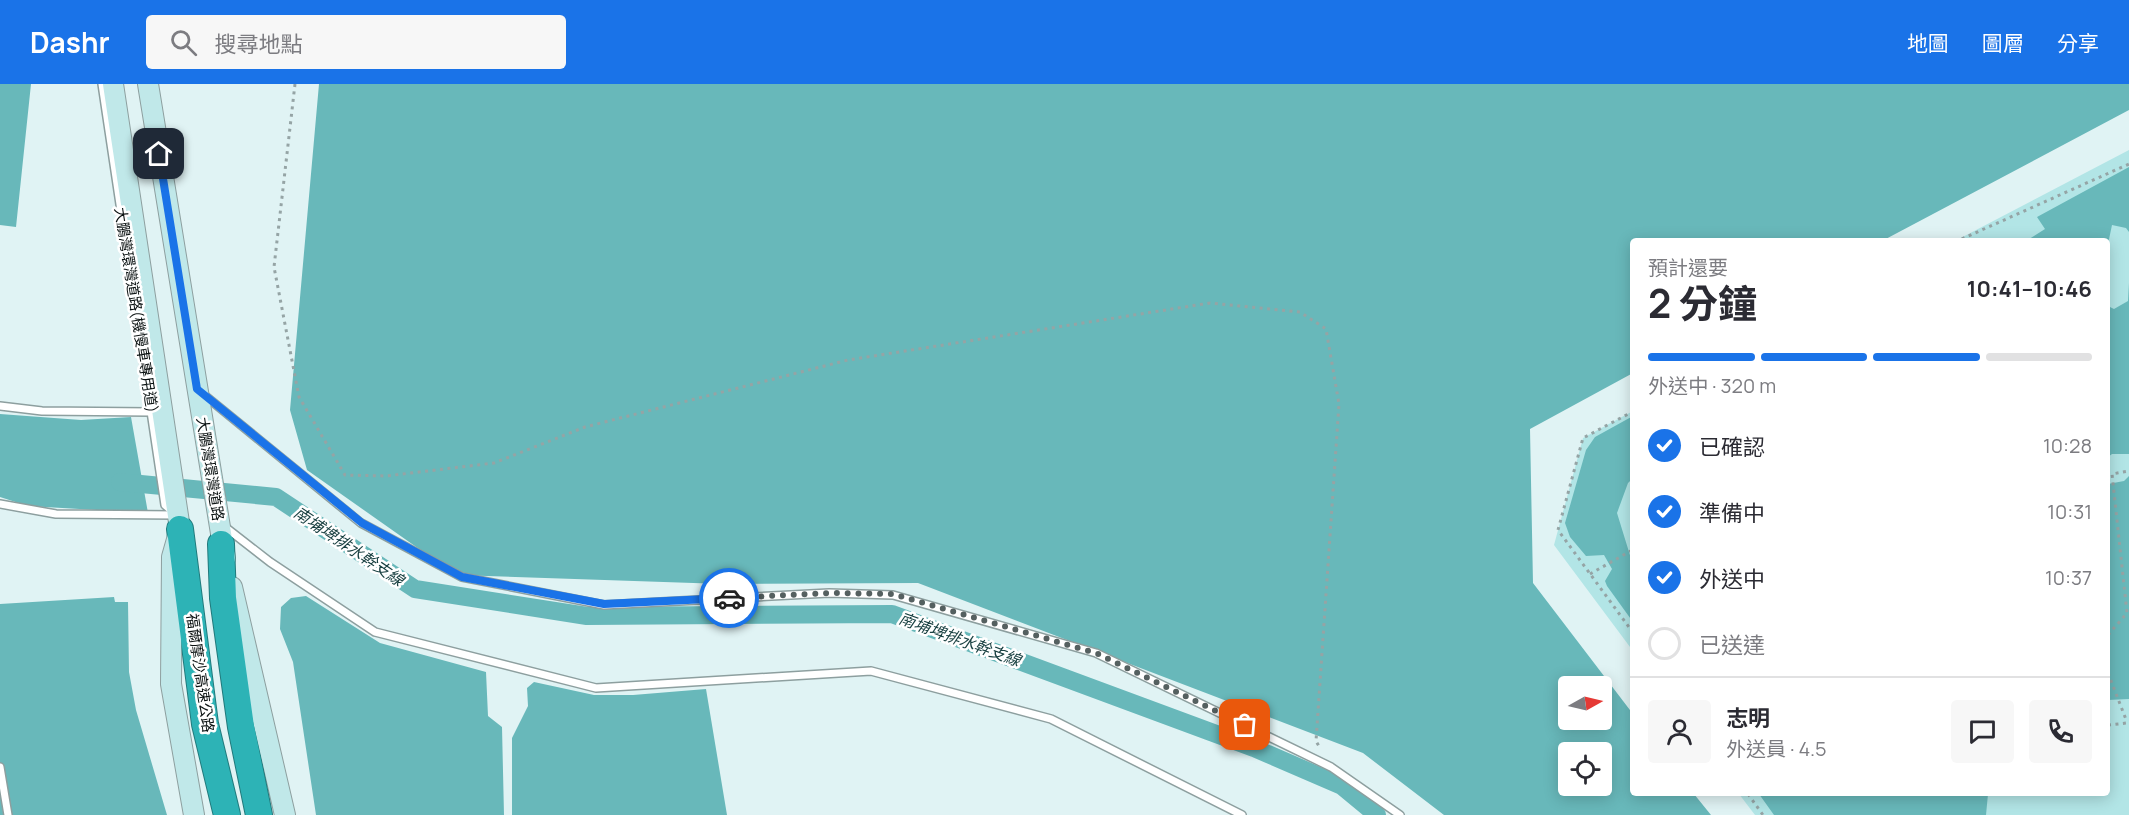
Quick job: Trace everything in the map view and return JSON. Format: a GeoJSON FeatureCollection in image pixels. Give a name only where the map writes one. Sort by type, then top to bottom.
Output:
{"type":"FeatureCollection","features":[{"type":"Feature","properties":{"kind":"highway","name":"福爾摩沙高速公路"},"geometry":{"type":"LineString","coordinates":[[176,518],[205,724],[227,815]]}},
{"type":"Feature","properties":{"kind":"highway"},"geometry":{"type":"LineString","coordinates":[[219,528],[223,598],[241,727],[259,815]]}},
{"type":"Feature","properties":{"kind":"street"},"geometry":{"type":"LineString","coordinates":[[113,84],[162,448],[176,518],[172,557],[171,684],[194,815]]}},
{"type":"Feature","properties":{"kind":"street","name":"大鵬灣環灣道路"},"geometry":{"type":"LineString","coordinates":[[148,84],[219,528],[285,815]]}},
{"type":"Feature","properties":{"kind":"lane","name":"大鵬灣環灣道路(機慢車專用道)"},"geometry":{"type":"LineString","coordinates":[[102,84],[151,412],[162,448]]}},
{"type":"Feature","properties":{"kind":"lane"},"geometry":{"type":"LineString","coordinates":[[197,389],[362,523],[462,577],[604,604],[830,593],[893,594],[1096,653],[1331,766],[1400,815]]}},
{"type":"Feature","properties":{"kind":"lane"},"geometry":{"type":"LineString","coordinates":[[0,406],[42,411],[151,412]]}},
{"type":"Feature","properties":{"kind":"lane"},"geometry":{"type":"LineString","coordinates":[[0,504],[56,513],[176,518]]}},
{"type":"Feature","properties":{"kind":"lane"},"geometry":{"type":"LineString","coordinates":[[219,528],[375,632],[596,688],[871,671],[1051,719],[1242,815]]}},
{"type":"Feature","properties":{"kind":"lane"},"geometry":{"type":"LineString","coordinates":[[0,767],[8,815]]}},
{"type":"Feature","properties":{"kind":"path"},"geometry":{"type":"LineString","coordinates":[[295,84],[274,267],[299,397],[345,475],[386,476],[495,463],[585,427],[848,360],[1210,303],[1300,312],[1326,329],[1340,404],[1316,741],[1331,766]]}},
{"type":"Feature","properties":{"kind":"path"},"geometry":{"type":"LineString","coordinates":[[1964,238],[2129,164]]}},
{"type":"Feature","properties":{"kind":"path"},"geometry":{"type":"LineString","coordinates":[[1630,413],[1583,438],[1558,530],[1630,629]]}},
{"type":"Feature","properties":{"kind":"path"},"geometry":{"type":"LineString","coordinates":[[2110,633],[2127,614],[2112,474],[2129,471]]}},
{"type":"Feature","properties":{"kind":"path"},"geometry":{"type":"LineString","coordinates":[[1590,574],[1630,551]]}},
{"type":"Feature","properties":{"kind":"path"},"geometry":{"type":"LineString","coordinates":[[2110,678],[2128,722],[2110,725]]}},
{"type":"Feature","properties":{"kind":"path"},"geometry":{"type":"LineString","coordinates":[[1749,796],[1763,815]]}},
{"type":"Feature","properties":{"kind":"shaded area"},"geometry":{"type":"Polygon","coordinates":[[[0,84],[31,84],[16,227],[0,225],[0,84]]]}},
{"type":"Feature","properties":{"kind":"shaded area"},"geometry":{"type":"Polygon","coordinates":[[[319,84],[2129,84],[2129,110],[1888,238],[1630,238],[1630,375],[1530,429],[1533,583],[1604,676],[1558,676],[1558,730],[1612,730],[1612,686],[1630,710],[1630,796],[1696,796],[1711,815],[1444,815],[1363,753],[918,583],[723,584],[456,575],[307,470],[290,410],[319,84]]]}},
{"type":"Feature","properties":{"kind":"shaded area"},"geometry":{"type":"Polygon","coordinates":[[[2129,150],[2129,815],[1755,815],[1741,796],[2110,796],[2110,238],[1961,238],[2129,150]]]}},
{"type":"Feature","properties":{"kind":"shaded area"},"geometry":{"type":"Polygon","coordinates":[[[2129,167],[2129,232],[2126,228],[2112,225],[2109,238],[2031,238],[2045,229],[2037,217],[2129,167]]]}},
{"type":"Feature","properties":{"kind":"shaded area"},"geometry":{"type":"Polygon","coordinates":[[[2129,283],[2129,454],[2110,456],[2110,307],[2114,309],[2128,301],[2129,283]]]}},
{"type":"Feature","properties":{"kind":"shaded area"},"geometry":{"type":"Polygon","coordinates":[[[1630,413],[1630,647],[1554,545],[1583,438],[1630,413]]]}},
{"type":"Feature","properties":{"kind":"shaded area"},"geometry":{"type":"Polygon","coordinates":[[[0,414],[81,420],[131,417],[148,513],[28,506],[0,497],[0,414]]]}},
{"type":"Feature","properties":{"kind":"shaded area"},"geometry":{"type":"Polygon","coordinates":[[[1630,418],[1630,481],[1617,513],[1630,555],[1630,618],[1607,586],[1605,581],[1612,569],[1604,555],[1586,556],[1570,537],[1565,523],[1586,450],[1595,437],[1630,418]]]}},
{"type":"Feature","properties":{"kind":"shaded area"},"geometry":{"type":"Polygon","coordinates":[[[2129,476],[2129,699],[2110,700],[2110,484],[2124,481],[2129,476]]]}},
{"type":"Feature","properties":{"kind":"shaded area"},"geometry":{"type":"Polygon","coordinates":[[[306,596],[380,643],[486,672],[488,716],[502,727],[504,815],[316,815],[293,662],[280,629],[281,607],[291,598],[306,596]]]}},
{"type":"Feature","properties":{"kind":"shaded area"},"geometry":{"type":"Polygon","coordinates":[[[114,597],[115,602],[128,602],[129,672],[136,710],[167,815],[0,815],[0,604],[114,597]]]}},
{"type":"Feature","properties":{"kind":"shaded area"},"geometry":{"type":"Polygon","coordinates":[[[534,682],[594,695],[633,695],[706,689],[727,815],[512,815],[512,738],[528,706],[527,688],[534,682]]]}},
{"type":"Feature","properties":{"kind":"shaded area"},"geometry":{"type":"Polygon","coordinates":[[[1760,796],[1988,796],[1986,815],[1774,815],[1760,796]]]}},
{"type":"Feature","properties":{"kind":"waterway","name":"南埔埤排水幹支線"},"geometry":{"type":"LineString","coordinates":[[120,482],[276,497],[415,589],[587,616],[892,614],[1254,748],[1342,786],[1377,815]]}},
{"type":"Feature","properties":{"kind":"way so far"},"geometry":{"type":"LineString","coordinates":[[729,598],[830,593],[893,594],[1096,653],[1245,725]]}},
{"type":"Feature","properties":{"kind":"route"},"geometry":{"type":"LineString","coordinates":[[159,154],[197,389],[362,523],[462,577],[604,604],[729,598]]}}]}
